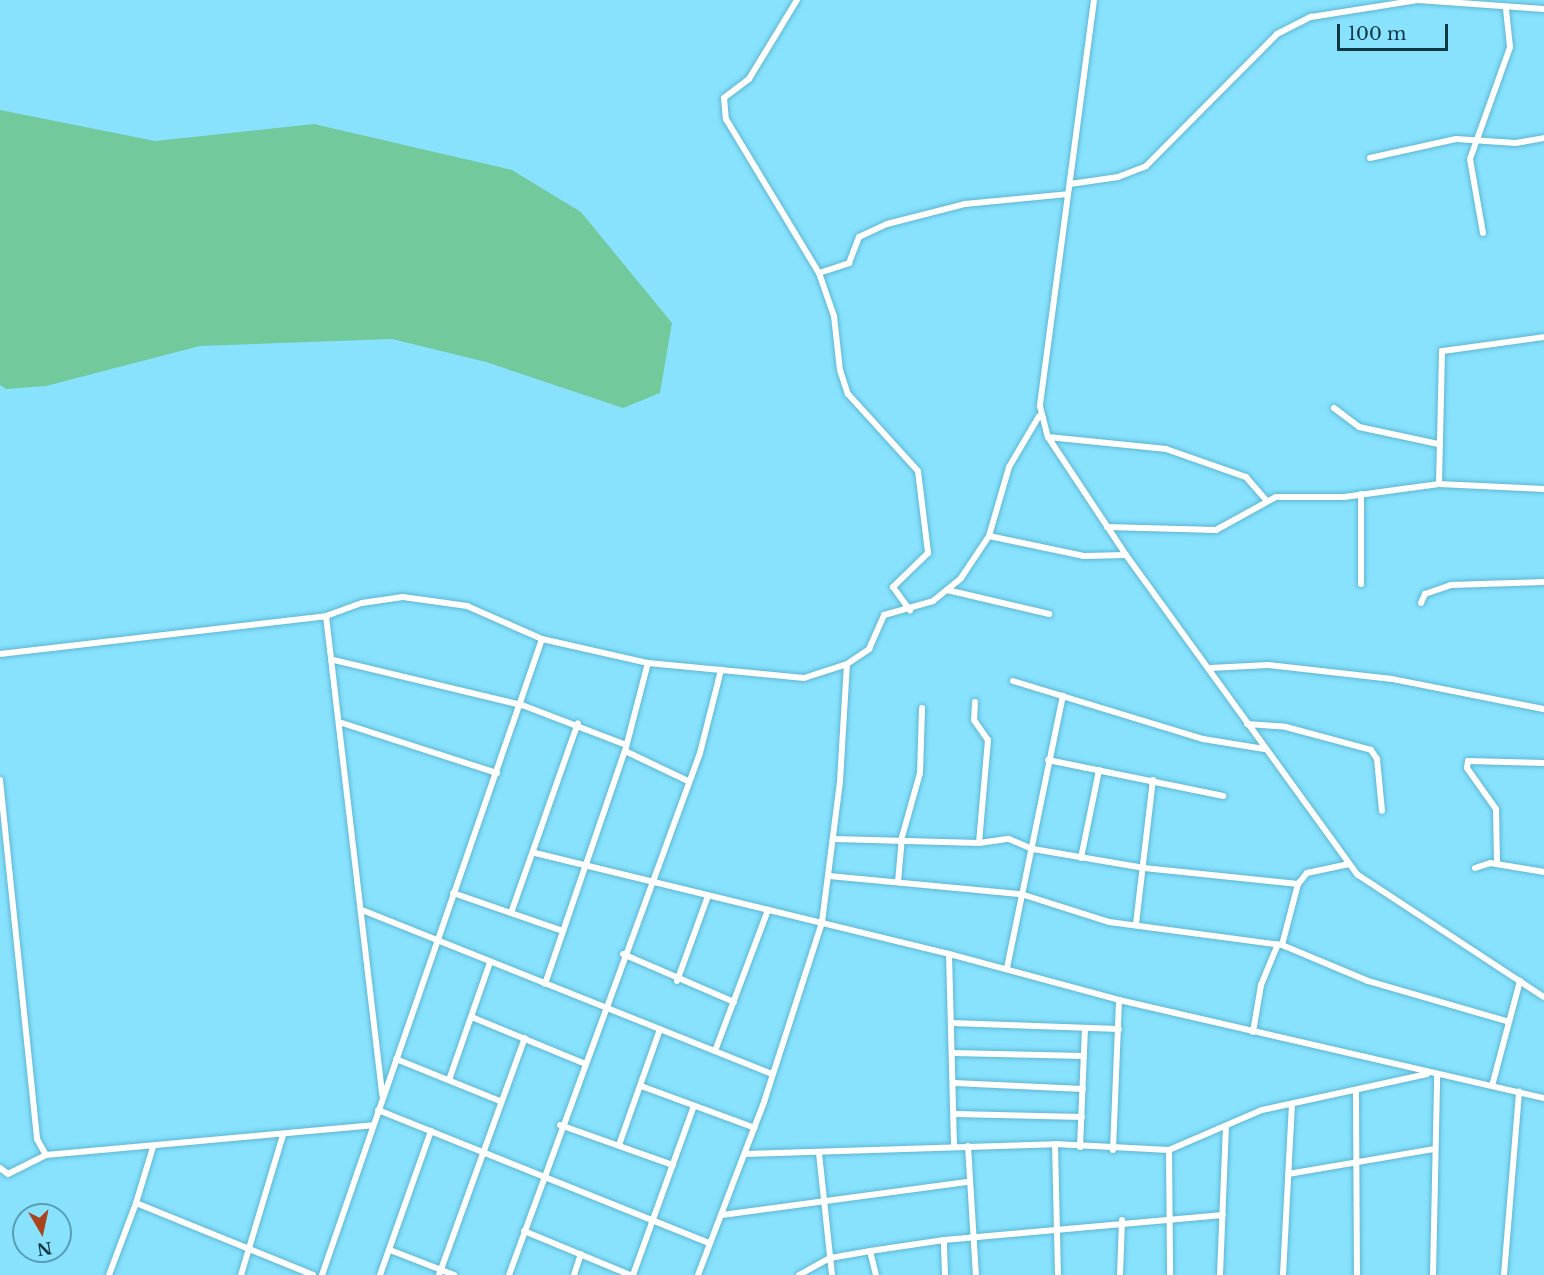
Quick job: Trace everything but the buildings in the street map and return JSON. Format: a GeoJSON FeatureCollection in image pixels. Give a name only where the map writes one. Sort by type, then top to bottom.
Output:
{"type":"FeatureCollection","features":[{"type":"Feature","properties":{"kind":"street"},"geometry":{"type":"LineString","coordinates":[[797,0],[749,79],[723,101],[738,146],[819,273],[834,316],[846,390],[918,471],[928,553],[893,587],[910,610]]}},
{"type":"Feature","properties":{"kind":"street"},"geometry":{"type":"LineString","coordinates":[[0,654],[326,616],[362,603],[419,598],[476,609],[542,639],[648,663],[804,678],[847,664],[869,649],[884,615],[910,610],[947,590],[989,536],[1009,467],[1039,416],[1094,0]]}},
{"type":"Feature","properties":{"kind":"street"},"geometry":{"type":"LineString","coordinates":[[1070,184],[1118,177],[1146,166],[1277,34],[1311,17],[1418,0],[1506,9],[1544,9]]}},
{"type":"Feature","properties":{"kind":"street"},"geometry":{"type":"LineString","coordinates":[[1483,233],[1470,159],[1473,138],[1510,47],[1506,9]]}},
{"type":"Feature","properties":{"kind":"street"},"geometry":{"type":"LineString","coordinates":[[1370,158],[1473,138],[1516,143],[1544,138]]}},
{"type":"Feature","properties":{"kind":"street"},"geometry":{"type":"LineString","coordinates":[[819,273],[849,263],[859,237],[887,224],[965,204],[1068,194]]}},
{"type":"Feature","properties":{"kind":"street"},"geometry":{"type":"LineString","coordinates":[[1439,484],[1438,444],[1442,351],[1544,337]]}},
{"type":"Feature","properties":{"kind":"street"},"geometry":{"type":"LineString","coordinates":[[1334,408],[1359,427],[1438,444]]}},
{"type":"Feature","properties":{"kind":"street"},"geometry":{"type":"LineString","coordinates":[[1039,416],[1048,436],[1126,555],[1210,668],[1264,750],[1349,864],[1371,885],[1544,997]]}},
{"type":"Feature","properties":{"kind":"street"},"geometry":{"type":"LineString","coordinates":[[1048,436],[1166,449],[1246,477],[1265,499]]}},
{"type":"Feature","properties":{"kind":"street"},"geometry":{"type":"LineString","coordinates":[[1107,527],[1216,530],[1265,499],[1361,494],[1439,484],[1544,489]]}},
{"type":"Feature","properties":{"kind":"street"},"geometry":{"type":"LineString","coordinates":[[1361,494],[1361,585]]}},
{"type":"Feature","properties":{"kind":"street"},"geometry":{"type":"LineString","coordinates":[[989,536],[1084,556],[1126,555]]}},
{"type":"Feature","properties":{"kind":"street"},"geometry":{"type":"LineString","coordinates":[[1421,603],[1425,594],[1451,585],[1544,582]]}},
{"type":"Feature","properties":{"kind":"street"},"geometry":{"type":"LineString","coordinates":[[947,590],[1049,614]]}},
{"type":"Feature","properties":{"kind":"street"},"geometry":{"type":"LineString","coordinates":[[326,616],[342,723],[382,1098]]}},
{"type":"Feature","properties":{"kind":"street"},"geometry":{"type":"LineString","coordinates":[[322,1275],[453,894],[522,705],[542,639]]}},
{"type":"Feature","properties":{"kind":"street"},"geometry":{"type":"LineString","coordinates":[[334,660],[522,705],[578,723],[686,780]]}},
{"type":"Feature","properties":{"kind":"street"},"geometry":{"type":"LineString","coordinates":[[545,984],[626,748],[648,663]]}},
{"type":"Feature","properties":{"kind":"street"},"geometry":{"type":"LineString","coordinates":[[698,1275],[755,1128],[822,922],[834,839],[847,664]]}},
{"type":"Feature","properties":{"kind":"street"},"geometry":{"type":"LineString","coordinates":[[1210,668],[1268,665],[1392,679],[1544,709]]}},
{"type":"Feature","properties":{"kind":"street"},"geometry":{"type":"LineString","coordinates":[[508,1275],[686,780],[700,753],[721,670]]}},
{"type":"Feature","properties":{"kind":"street"},"geometry":{"type":"LineString","coordinates":[[1012,681],[1203,739],[1264,750]]}},
{"type":"Feature","properties":{"kind":"street"},"geometry":{"type":"LineString","coordinates":[[1007,968],[1063,696]]}},
{"type":"Feature","properties":{"kind":"street"},"geometry":{"type":"LineString","coordinates":[[975,702],[974,720],[988,740],[979,843]]}},
{"type":"Feature","properties":{"kind":"street"},"geometry":{"type":"LineString","coordinates":[[898,882],[902,837],[920,773],[922,708]]}},
{"type":"Feature","properties":{"kind":"street"},"geometry":{"type":"LineString","coordinates":[[342,723],[497,773]]}},
{"type":"Feature","properties":{"kind":"street"},"geometry":{"type":"LineString","coordinates":[[511,914],[535,852],[578,723]]}},
{"type":"Feature","properties":{"kind":"street"},"geometry":{"type":"LineString","coordinates":[[1247,724],[1286,727],[1371,750],[1377,759],[1382,811]]}},
{"type":"Feature","properties":{"kind":"street"},"geometry":{"type":"LineString","coordinates":[[1048,760],[1223,796]]}},
{"type":"Feature","properties":{"kind":"street"},"geometry":{"type":"LineString","coordinates":[[1497,864],[1496,809],[1467,768],[1468,760],[1544,762]]}},
{"type":"Feature","properties":{"kind":"street"},"geometry":{"type":"LineString","coordinates":[[1081,858],[1099,770]]}},
{"type":"Feature","properties":{"kind":"street"},"geometry":{"type":"LineString","coordinates":[[0,780],[37,1139],[46,1155]]}},
{"type":"Feature","properties":{"kind":"street"},"geometry":{"type":"LineString","coordinates":[[1136,924],[1153,780]]}},
{"type":"Feature","properties":{"kind":"street"},"geometry":{"type":"LineString","coordinates":[[834,839],[902,837],[979,843],[1009,839],[1033,849],[1144,868],[1298,884]]}},
{"type":"Feature","properties":{"kind":"street"},"geometry":{"type":"LineString","coordinates":[[535,852],[586,868],[822,922],[1007,968],[1119,1000],[1427,1074],[1544,1098]]}},
{"type":"Feature","properties":{"kind":"street"},"geometry":{"type":"LineString","coordinates":[[1253,1032],[1261,985],[1280,945],[1298,884],[1313,870],[1349,864]]}},
{"type":"Feature","properties":{"kind":"street"},"geometry":{"type":"LineString","coordinates":[[1475,868],[1497,864],[1544,872]]}},
{"type":"Feature","properties":{"kind":"street"},"geometry":{"type":"LineString","coordinates":[[829,876],[1021,894],[1108,922],[1280,945],[1368,981],[1507,1021]]}},
{"type":"Feature","properties":{"kind":"street"},"geometry":{"type":"LineString","coordinates":[[453,894],[563,931]]}},
{"type":"Feature","properties":{"kind":"street"},"geometry":{"type":"LineString","coordinates":[[677,981],[708,896]]}},
{"type":"Feature","properties":{"kind":"street"},"geometry":{"type":"LineString","coordinates":[[362,910],[771,1074]]}},
{"type":"Feature","properties":{"kind":"street"},"geometry":{"type":"LineString","coordinates":[[715,1051],[768,910]]}},
{"type":"Feature","properties":{"kind":"street"},"geometry":{"type":"LineString","coordinates":[[622,954],[677,981],[734,1002]]}},
{"type":"Feature","properties":{"kind":"street"},"geometry":{"type":"LineString","coordinates":[[949,954],[955,1114],[954,1146]]}},
{"type":"Feature","properties":{"kind":"street"},"geometry":{"type":"LineString","coordinates":[[449,1080],[474,1018],[490,962]]}},
{"type":"Feature","properties":{"kind":"street"},"geometry":{"type":"LineString","coordinates":[[1492,1086],[1507,1021],[1520,981]]}},
{"type":"Feature","properties":{"kind":"street"},"geometry":{"type":"LineString","coordinates":[[1113,1150],[1119,1000]]}},
{"type":"Feature","properties":{"kind":"street"},"geometry":{"type":"LineString","coordinates":[[474,1018],[583,1063]]}},
{"type":"Feature","properties":{"kind":"street"},"geometry":{"type":"LineString","coordinates":[[952,1023],[1119,1029]]}},
{"type":"Feature","properties":{"kind":"street"},"geometry":{"type":"LineString","coordinates":[[1080,1147],[1085,1028]]}},
{"type":"Feature","properties":{"kind":"street"},"geometry":{"type":"LineString","coordinates":[[619,1145],[660,1029]]}},
{"type":"Feature","properties":{"kind":"street"},"geometry":{"type":"LineString","coordinates":[[440,1272],[481,1152],[525,1038]]}},
{"type":"Feature","properties":{"kind":"street"},"geometry":{"type":"LineString","coordinates":[[953,1053],[1084,1056]]}},
{"type":"Feature","properties":{"kind":"street"},"geometry":{"type":"LineString","coordinates":[[396,1059],[500,1101]]}},
{"type":"Feature","properties":{"kind":"street"},"geometry":{"type":"LineString","coordinates":[[744,1154],[1055,1144],[1113,1150],[1169,1150],[1226,1126],[1292,1104],[1356,1093],[1427,1074]]}},
{"type":"Feature","properties":{"kind":"street"},"geometry":{"type":"LineString","coordinates":[[1432,1275],[1437,1076]]}},
{"type":"Feature","properties":{"kind":"street"},"geometry":{"type":"LineString","coordinates":[[954,1083],[1083,1089]]}},
{"type":"Feature","properties":{"kind":"street"},"geometry":{"type":"LineString","coordinates":[[641,1086],[755,1128]]}},
{"type":"Feature","properties":{"kind":"street"},"geometry":{"type":"LineString","coordinates":[[1503,1275],[1519,1092]]}},
{"type":"Feature","properties":{"kind":"street"},"geometry":{"type":"LineString","coordinates":[[1356,1093],[1357,1275]]}},
{"type":"Feature","properties":{"kind":"street"},"geometry":{"type":"LineString","coordinates":[[1283,1275],[1292,1104]]}},
{"type":"Feature","properties":{"kind":"street"},"geometry":{"type":"LineString","coordinates":[[524,1231],[632,1275],[694,1106]]}},
{"type":"Feature","properties":{"kind":"street"},"geometry":{"type":"LineString","coordinates":[[378,1110],[709,1243]]}},
{"type":"Feature","properties":{"kind":"street"},"geometry":{"type":"LineString","coordinates":[[955,1114],[1082,1117]]}},
{"type":"Feature","properties":{"kind":"street"},"geometry":{"type":"LineString","coordinates":[[0,1168],[8,1174],[46,1155],[153,1147],[373,1125]]}},
{"type":"Feature","properties":{"kind":"street"},"geometry":{"type":"LineString","coordinates":[[561,1125],[673,1165]]}},
{"type":"Feature","properties":{"kind":"street"},"geometry":{"type":"LineString","coordinates":[[1220,1275],[1226,1126]]}},
{"type":"Feature","properties":{"kind":"street"},"geometry":{"type":"LineString","coordinates":[[380,1275],[431,1131]]}},
{"type":"Feature","properties":{"kind":"street"},"geometry":{"type":"LineString","coordinates":[[241,1275],[283,1135]]}},
{"type":"Feature","properties":{"kind":"street"},"geometry":{"type":"LineString","coordinates":[[1055,1144],[1058,1275]]}},
{"type":"Feature","properties":{"kind":"street"},"geometry":{"type":"LineString","coordinates":[[968,1146],[966,1182],[976,1275]]}},
{"type":"Feature","properties":{"kind":"street"},"geometry":{"type":"LineString","coordinates":[[109,1275],[136,1203],[153,1147]]}},
{"type":"Feature","properties":{"kind":"street"},"geometry":{"type":"LineString","coordinates":[[1288,1174],[1358,1158],[1435,1149]]}},
{"type":"Feature","properties":{"kind":"street"},"geometry":{"type":"LineString","coordinates":[[1169,1150],[1170,1275]]}},
{"type":"Feature","properties":{"kind":"street"},"geometry":{"type":"LineString","coordinates":[[819,1153],[822,1201],[832,1275]]}},
{"type":"Feature","properties":{"kind":"street"},"geometry":{"type":"LineString","coordinates":[[722,1215],[966,1182]]}},
{"type":"Feature","properties":{"kind":"street"},"geometry":{"type":"LineString","coordinates":[[136,1203],[313,1275]]}},
{"type":"Feature","properties":{"kind":"street"},"geometry":{"type":"LineString","coordinates":[[799,1275],[830,1258],[944,1240],[1122,1220],[1223,1215]]}},
{"type":"Feature","properties":{"kind":"street"},"geometry":{"type":"LineString","coordinates":[[1120,1275],[1122,1220]]}},
{"type":"Feature","properties":{"kind":"street"},"geometry":{"type":"LineString","coordinates":[[944,1240],[945,1275]]}},
{"type":"Feature","properties":{"kind":"street"},"geometry":{"type":"LineString","coordinates":[[390,1250],[440,1272],[454,1275]]}},
{"type":"Feature","properties":{"kind":"street"},"geometry":{"type":"LineString","coordinates":[[870,1251],[876,1275]]}},
{"type":"Feature","properties":{"kind":"street"},"geometry":{"type":"LineString","coordinates":[[573,1275],[581,1254]]}},
{"type":"Feature","properties":{"kind":"green space"},"geometry":{"type":"Polygon","coordinates":[[[0,110],[155,141],[314,124],[512,170],[581,212],[672,323],[660,393],[623,408],[486,362],[392,339],[200,346],[46,386],[6,389],[0,385],[0,110]]]}}]}
